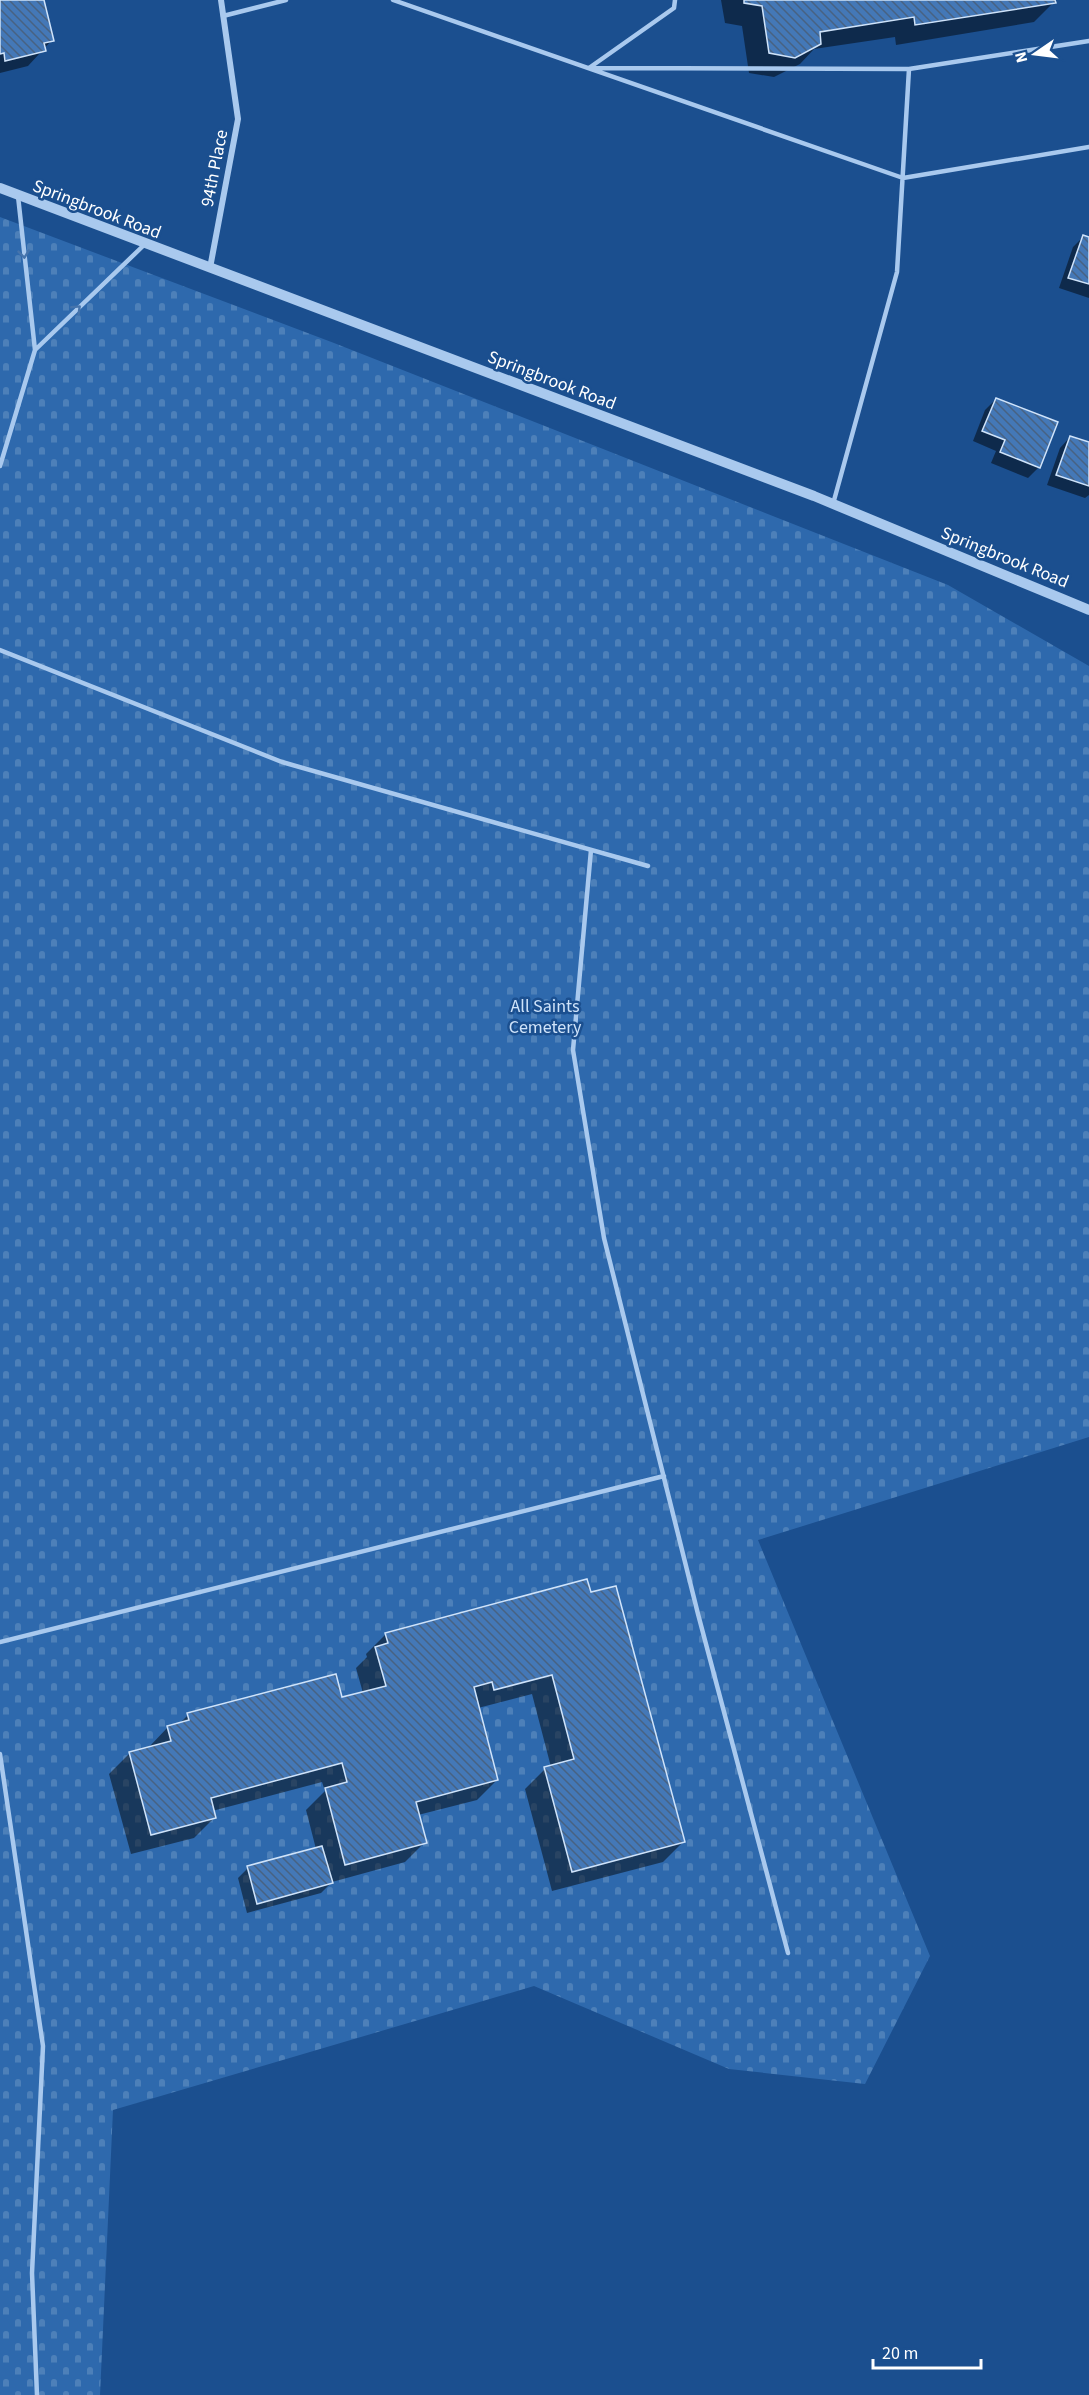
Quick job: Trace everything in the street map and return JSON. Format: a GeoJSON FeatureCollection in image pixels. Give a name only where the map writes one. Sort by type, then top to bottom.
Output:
{"type":"FeatureCollection","features":[{"type":"Feature","properties":{"kind":"street","name":"94th Place"},"geometry":{"type":"LineString","coordinates":[[210,269],[238,120],[221,0]]}},
{"type":"Feature","properties":{"kind":"street","name":"Springbrook Road"},"geometry":{"type":"LineString","coordinates":[[0,188],[833,504],[1089,610]]}},
{"type":"Feature","properties":{"kind":"lane"},"geometry":{"type":"LineString","coordinates":[[223,16],[286,0]]}},
{"type":"Feature","properties":{"kind":"lane"},"geometry":{"type":"LineString","coordinates":[[393,0],[903,178],[1089,147]]}},
{"type":"Feature","properties":{"kind":"lane"},"geometry":{"type":"LineString","coordinates":[[590,68],[674,8],[675,0]]}},
{"type":"Feature","properties":{"kind":"lane"},"geometry":{"type":"LineString","coordinates":[[590,68],[909,69],[1089,41]]}},
{"type":"Feature","properties":{"kind":"lane"},"geometry":{"type":"LineString","coordinates":[[833,504],[897,272],[909,69]]}},
{"type":"Feature","properties":{"kind":"lane"},"geometry":{"type":"LineString","coordinates":[[0,466],[35,350],[18,196]]}},
{"type":"Feature","properties":{"kind":"lane"},"geometry":{"type":"LineString","coordinates":[[35,350],[144,244]]}},
{"type":"Feature","properties":{"kind":"lane"},"geometry":{"type":"LineString","coordinates":[[0,650],[282,762],[648,866]]}},
{"type":"Feature","properties":{"kind":"lane"},"geometry":{"type":"LineString","coordinates":[[591,850],[573,1050],[604,1238],[788,1953]]}},
{"type":"Feature","properties":{"kind":"lane"},"geometry":{"type":"LineString","coordinates":[[0,1642],[664,1476]]}},
{"type":"Feature","properties":{"kind":"lane"},"geometry":{"type":"LineString","coordinates":[[0,1754],[43,2046],[32,2273],[38,2395]]}},
{"type":"Feature","properties":{"kind":"green space","name":"All Saints Cemetery"},"geometry":{"type":"Polygon","coordinates":[[[0,217],[334,343],[948,585],[1089,666],[1089,1437],[758,1540],[930,1956],[865,2084],[729,2069],[534,1986],[113,2110],[100,2395],[0,2395],[0,217]]]}},
{"type":"Feature","properties":{"kind":"building"},"geometry":{"type":"Polygon","coordinates":[[[0,0],[44,0],[54,41],[44,43],[46,51],[5,61],[4,53],[0,54],[0,0]]]}},
{"type":"Feature","properties":{"kind":"building"},"geometry":{"type":"Polygon","coordinates":[[[744,0],[1055,0],[1056,3],[915,25],[914,17],[820,32],[821,44],[795,58],[769,53],[762,6],[744,3],[744,0]]]}},
{"type":"Feature","properties":{"kind":"building"},"geometry":{"type":"Polygon","coordinates":[[[1083,235],[1089,237],[1089,284],[1068,278],[1083,235]]]}},
{"type":"Feature","properties":{"kind":"building"},"geometry":{"type":"Polygon","coordinates":[[[996,398],[1058,422],[1040,468],[1000,452],[1005,440],[982,431],[996,398]]]}},
{"type":"Feature","properties":{"kind":"building"},"geometry":{"type":"Polygon","coordinates":[[[1070,436],[1089,442],[1089,486],[1056,475],[1070,436]]]}},
{"type":"Feature","properties":{"kind":"building"},"geometry":{"type":"Polygon","coordinates":[[[587,1579],[591,1592],[616,1586],[685,1842],[572,1872],[544,1767],[574,1759],[552,1675],[494,1690],[492,1682],[474,1687],[498,1780],[416,1802],[427,1843],[345,1865],[325,1788],[347,1782],[342,1763],[211,1798],[216,1818],[151,1835],[129,1752],[171,1741],[167,1726],[189,1720],[187,1713],[336,1674],[342,1697],[386,1686],[375,1647],[388,1643],[385,1633],[587,1579]]]}},
{"type":"Feature","properties":{"kind":"building"},"geometry":{"type":"Polygon","coordinates":[[[322,1846],[333,1883],[257,1904],[247,1866],[322,1846]]]}}]}
